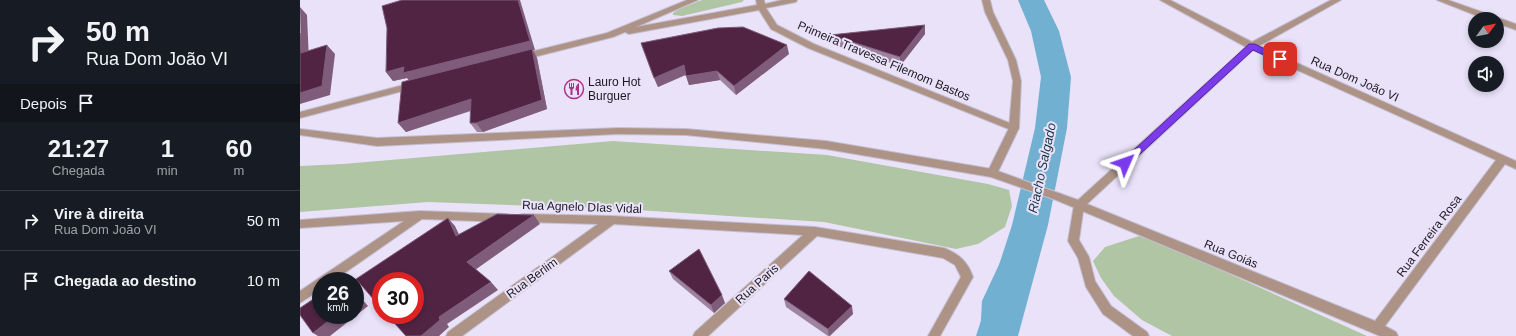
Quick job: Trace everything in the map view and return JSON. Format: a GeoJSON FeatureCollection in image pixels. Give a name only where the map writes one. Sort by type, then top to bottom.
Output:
{"type":"FeatureCollection","features":[{"type":"Feature","properties":{"kind":"street"},"geometry":{"type":"LineString","coordinates":[[610,35],[694,0]]}},
{"type":"Feature","properties":{"kind":"street"},"geometry":{"type":"LineString","coordinates":[[517,59],[610,35],[761,4],[792,0]]}},
{"type":"Feature","properties":{"kind":"street"},"geometry":{"type":"LineString","coordinates":[[986,0],[989,12],[1012,60],[1017,82],[1014,128],[992,173]]}},
{"type":"Feature","properties":{"kind":"street","name":"Rua Dom João VI"},"geometry":{"type":"LineString","coordinates":[[1164,0],[1252,46],[1516,165]]}},
{"type":"Feature","properties":{"kind":"street"},"geometry":{"type":"LineString","coordinates":[[1143,336],[1107,310],[1090,283],[1083,257],[1074,241],[1079,206],[1252,46],[1337,0]]}},
{"type":"Feature","properties":{"kind":"street"},"geometry":{"type":"LineString","coordinates":[[1441,0],[1474,12]]}},
{"type":"Feature","properties":{"kind":"street","name":"Primeira Travessa Filemom Bastos"},"geometry":{"type":"LineString","coordinates":[[761,4],[774,27],[812,46],[1014,128]]}},
{"type":"Feature","properties":{"kind":"street"},"geometry":{"type":"LineString","coordinates":[[1504,23],[1516,27]]}},
{"type":"Feature","properties":{"kind":"street"},"geometry":{"type":"LineString","coordinates":[[300,115],[424,83]]}},
{"type":"Feature","properties":{"kind":"street","name":"Rua Goiás"},"geometry":{"type":"LineString","coordinates":[[300,132],[377,142],[618,131],[686,132],[826,146],[992,173],[1060,196],[1079,206],[1377,328],[1392,336]]}},
{"type":"Feature","properties":{"kind":"street","name":"Rua Ferreira Rosa"},"geometry":{"type":"LineString","coordinates":[[1377,328],[1503,159]]}},
{"type":"Feature","properties":{"kind":"street"},"geometry":{"type":"LineString","coordinates":[[337,272],[420,215]]}},
{"type":"Feature","properties":{"kind":"street","name":"Rua Agnelo DIas Vidal"},"geometry":{"type":"LineString","coordinates":[[300,224],[420,215],[612,220],[815,231],[944,253],[956,259],[963,267],[966,277],[934,336]]}},
{"type":"Feature","properties":{"kind":"street","name":"Rua Berlim"},"geometry":{"type":"LineString","coordinates":[[452,336],[612,220]]}},
{"type":"Feature","properties":{"kind":"street","name":"Rua Paris"},"geometry":{"type":"LineString","coordinates":[[699,336],[815,231]]}},
{"type":"Feature","properties":{"kind":"street"},"geometry":{"type":"LineString","coordinates":[[300,298],[312,289]]}},
{"type":"Feature","properties":{"kind":"green space"},"geometry":{"type":"Polygon","coordinates":[[[702,0],[744,0],[742,2],[682,16],[673,15],[673,13],[679,9],[702,0]]]}},
{"type":"Feature","properties":{"kind":"green space"},"geometry":{"type":"Polygon","coordinates":[[[613,141],[827,155],[988,184],[1009,190],[1012,206],[1005,227],[978,244],[956,249],[824,222],[622,209],[428,202],[300,212],[300,166],[343,164],[613,141]]]}},
{"type":"Feature","properties":{"kind":"green space"},"geometry":{"type":"Polygon","coordinates":[[[1139,236],[1170,247],[1367,336],[1172,336],[1142,320],[1114,296],[1101,278],[1093,261],[1105,247],[1139,236]]]}},
{"type":"Feature","properties":{"kind":"water"},"geometry":{"type":"Polygon","coordinates":[[[1004,254],[1026,261],[1002,336],[980,336],[982,301],[1004,254]]]}},
{"type":"Feature","properties":{"kind":"building"},"geometry":{"type":"Polygon","coordinates":[[[402,0],[518,0],[530,41],[403,73],[404,67],[386,72],[387,28],[382,6],[402,0]]]}},
{"type":"Feature","properties":{"kind":"building"},"geometry":{"type":"Polygon","coordinates":[[[925,25],[900,57],[830,35],[925,25]]]}},
{"type":"Feature","properties":{"kind":"building"},"geometry":{"type":"Polygon","coordinates":[[[743,27],[787,45],[734,86],[717,71],[686,76],[684,65],[654,78],[641,43],[718,28],[743,27]]]}},
{"type":"Feature","properties":{"kind":"building"},"geometry":{"type":"Polygon","coordinates":[[[300,33],[301,53],[327,45],[322,86],[300,93],[300,33]]]}},
{"type":"Feature","properties":{"kind":"building"},"geometry":{"type":"Polygon","coordinates":[[[532,49],[542,100],[476,123],[470,123],[471,99],[398,123],[402,82],[532,49]]]}},
{"type":"Feature","properties":{"kind":"building"},"geometry":{"type":"Polygon","coordinates":[[[497,214],[534,215],[467,262],[491,282],[439,317],[440,320],[421,336],[406,336],[395,324],[424,324],[424,272],[372,272],[372,298],[364,288],[364,274],[448,218],[456,236],[497,214]]]}},
{"type":"Feature","properties":{"kind":"building"},"geometry":{"type":"Polygon","coordinates":[[[699,249],[722,295],[711,305],[669,271],[699,249]]]}},
{"type":"Feature","properties":{"kind":"building"},"geometry":{"type":"Polygon","coordinates":[[[809,271],[852,306],[828,329],[784,299],[809,271]]]}},
{"type":"Feature","properties":{"kind":"building"},"geometry":{"type":"Polygon","coordinates":[[[312,300],[312,324],[324,324],[313,333],[300,315],[300,308],[312,300]]]}},
{"type":"Feature","properties":{"kind":"waterway","name":"Riacho Salgado"},"geometry":{"type":"LineString","coordinates":[[997,336],[1030,225],[1051,128],[1056,77],[1045,31],[1031,0]]}},
{"type":"Feature","properties":{"kind":"place","name":"Lauro Hot Burguer"},"geometry":{"type":"Point","coordinates":[574,89]}},
{"type":"Feature","properties":{"kind":"route"},"geometry":{"type":"LineString","coordinates":[[1125,163],[1252,46],[1280,59]]}}]}
